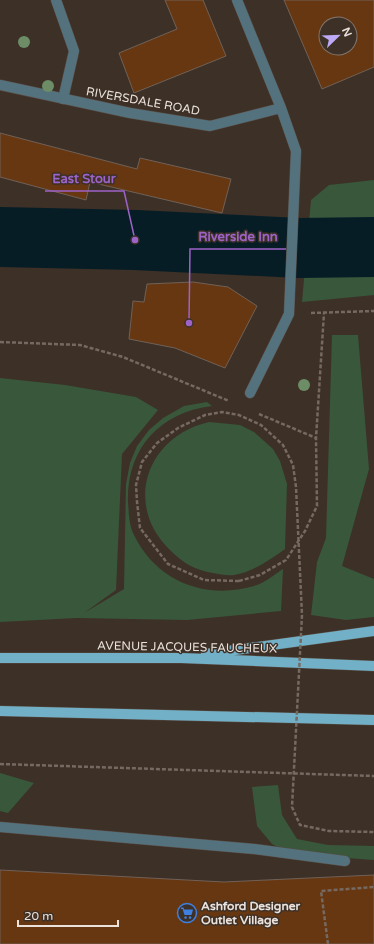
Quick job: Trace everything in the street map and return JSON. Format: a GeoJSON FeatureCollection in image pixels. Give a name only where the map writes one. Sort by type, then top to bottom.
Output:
{"type":"FeatureCollection","features":[{"type":"Feature","properties":{"kind":"main road"},"geometry":{"type":"LineString","coordinates":[[181,658],[374,631]]}},
{"type":"Feature","properties":{"kind":"main road","name":"AVENUE JACQUES FAUCHEUX"},"geometry":{"type":"LineString","coordinates":[[0,658],[181,658],[374,666]]}},
{"type":"Feature","properties":{"kind":"main road"},"geometry":{"type":"LineString","coordinates":[[0,711],[374,720]]}},
{"type":"Feature","properties":{"kind":"street"},"geometry":{"type":"LineString","coordinates":[[56,0],[74,51],[63,99]]}},
{"type":"Feature","properties":{"kind":"street"},"geometry":{"type":"LineString","coordinates":[[237,0],[281,108],[296,151],[289,314],[250,393]]}},
{"type":"Feature","properties":{"kind":"street","name":"RIVERSDALE ROAD"},"geometry":{"type":"LineString","coordinates":[[0,85],[130,114],[210,126],[281,108]]}},
{"type":"Feature","properties":{"kind":"street"},"geometry":{"type":"LineString","coordinates":[[0,827],[254,849],[345,861]]}},
{"type":"Feature","properties":{"kind":"path"},"geometry":{"type":"LineString","coordinates":[[289,314],[374,311]]}},
{"type":"Feature","properties":{"kind":"path"},"geometry":{"type":"LineString","coordinates":[[324,313],[316,438],[317,506],[305,531],[286,560],[260,575],[239,581],[204,580],[168,564],[140,528],[137,502],[136,485],[142,462],[157,443],[178,428],[205,415],[222,412],[239,415],[261,425],[283,445],[293,465],[296,487],[302,615],[292,808],[300,825],[329,832],[374,832]]}},
{"type":"Feature","properties":{"kind":"path"},"geometry":{"type":"LineString","coordinates":[[0,342],[80,345],[123,357],[231,402]]}},
{"type":"Feature","properties":{"kind":"path"},"geometry":{"type":"LineString","coordinates":[[253,411],[316,438]]}},
{"type":"Feature","properties":{"kind":"path"},"geometry":{"type":"LineString","coordinates":[[0,764],[374,776]]}},
{"type":"Feature","properties":{"kind":"path"},"geometry":{"type":"LineString","coordinates":[[328,944],[321,891],[374,887]]}},
{"type":"Feature","properties":{"kind":"green space"},"geometry":{"type":"Polygon","coordinates":[[[374,180],[374,295],[302,302],[311,200],[329,185],[374,180]]]}},
{"type":"Feature","properties":{"kind":"green space"},"geometry":{"type":"Polygon","coordinates":[[[332,335],[358,335],[369,469],[342,566],[374,579],[374,617],[346,620],[311,615],[317,562],[326,538],[332,335]]]}},
{"type":"Feature","properties":{"kind":"green space"},"geometry":{"type":"Polygon","coordinates":[[[0,378],[65,385],[136,397],[158,410],[122,454],[116,590],[84,613],[124,589],[126,484],[130,463],[137,446],[149,430],[163,418],[184,406],[207,402],[212,406],[193,410],[177,416],[162,425],[150,436],[140,450],[133,466],[129,484],[128,503],[132,531],[144,551],[156,565],[169,575],[184,583],[201,588],[218,591],[236,590],[254,586],[265,581],[283,569],[281,611],[187,620],[77,618],[0,622],[0,378]]]}},
{"type":"Feature","properties":{"kind":"green space"},"geometry":{"type":"Polygon","coordinates":[[[209,422],[240,425],[254,432],[273,449],[280,461],[287,484],[285,549],[254,568],[234,575],[207,572],[195,568],[180,559],[156,533],[148,513],[145,494],[148,474],[157,457],[170,442],[188,430],[209,422]]]}},
{"type":"Feature","properties":{"kind":"green space"},"geometry":{"type":"Polygon","coordinates":[[[0,773],[34,783],[8,813],[0,811],[0,773]]]}},
{"type":"Feature","properties":{"kind":"green space"},"geometry":{"type":"Polygon","coordinates":[[[278,785],[282,815],[297,839],[328,845],[374,846],[374,860],[290,854],[272,844],[257,826],[252,787],[278,785]]]}},
{"type":"Feature","properties":{"kind":"building"},"geometry":{"type":"Polygon","coordinates":[[[165,0],[203,0],[226,56],[134,93],[119,53],[177,29],[165,0]]]}},
{"type":"Feature","properties":{"kind":"building"},"geometry":{"type":"Polygon","coordinates":[[[284,0],[374,0],[374,67],[322,89],[284,0]]]}},
{"type":"Feature","properties":{"kind":"building"},"geometry":{"type":"Polygon","coordinates":[[[0,133],[137,169],[140,158],[231,179],[222,213],[90,182],[86,200],[0,177],[0,133]]]}},
{"type":"Feature","properties":{"kind":"building"},"geometry":{"type":"Polygon","coordinates":[[[193,282],[228,287],[257,306],[225,368],[175,348],[129,339],[133,301],[144,302],[147,284],[193,282]]]}},
{"type":"Feature","properties":{"kind":"building","name":"Ashford Designer Outlet Village"},"geometry":{"type":"Polygon","coordinates":[[[0,870],[224,882],[374,875],[374,944],[0,944],[0,870]]]}},
{"type":"Feature","properties":{"kind":"waterway"},"geometry":{"type":"LineString","coordinates":[[0,237],[135,240],[299,248],[374,247]]}},
{"type":"Feature","properties":{"kind":"place","name":"East Stour"},"geometry":{"type":"Point","coordinates":[135,240]}},
{"type":"Feature","properties":{"kind":"place","name":"Riverside Inn"},"geometry":{"type":"Point","coordinates":[189,323]}},
{"type":"Feature","properties":{"kind":"place","name":"Ashford Designer Outlet Village"},"geometry":{"type":"Point","coordinates":[187,913]}}]}
